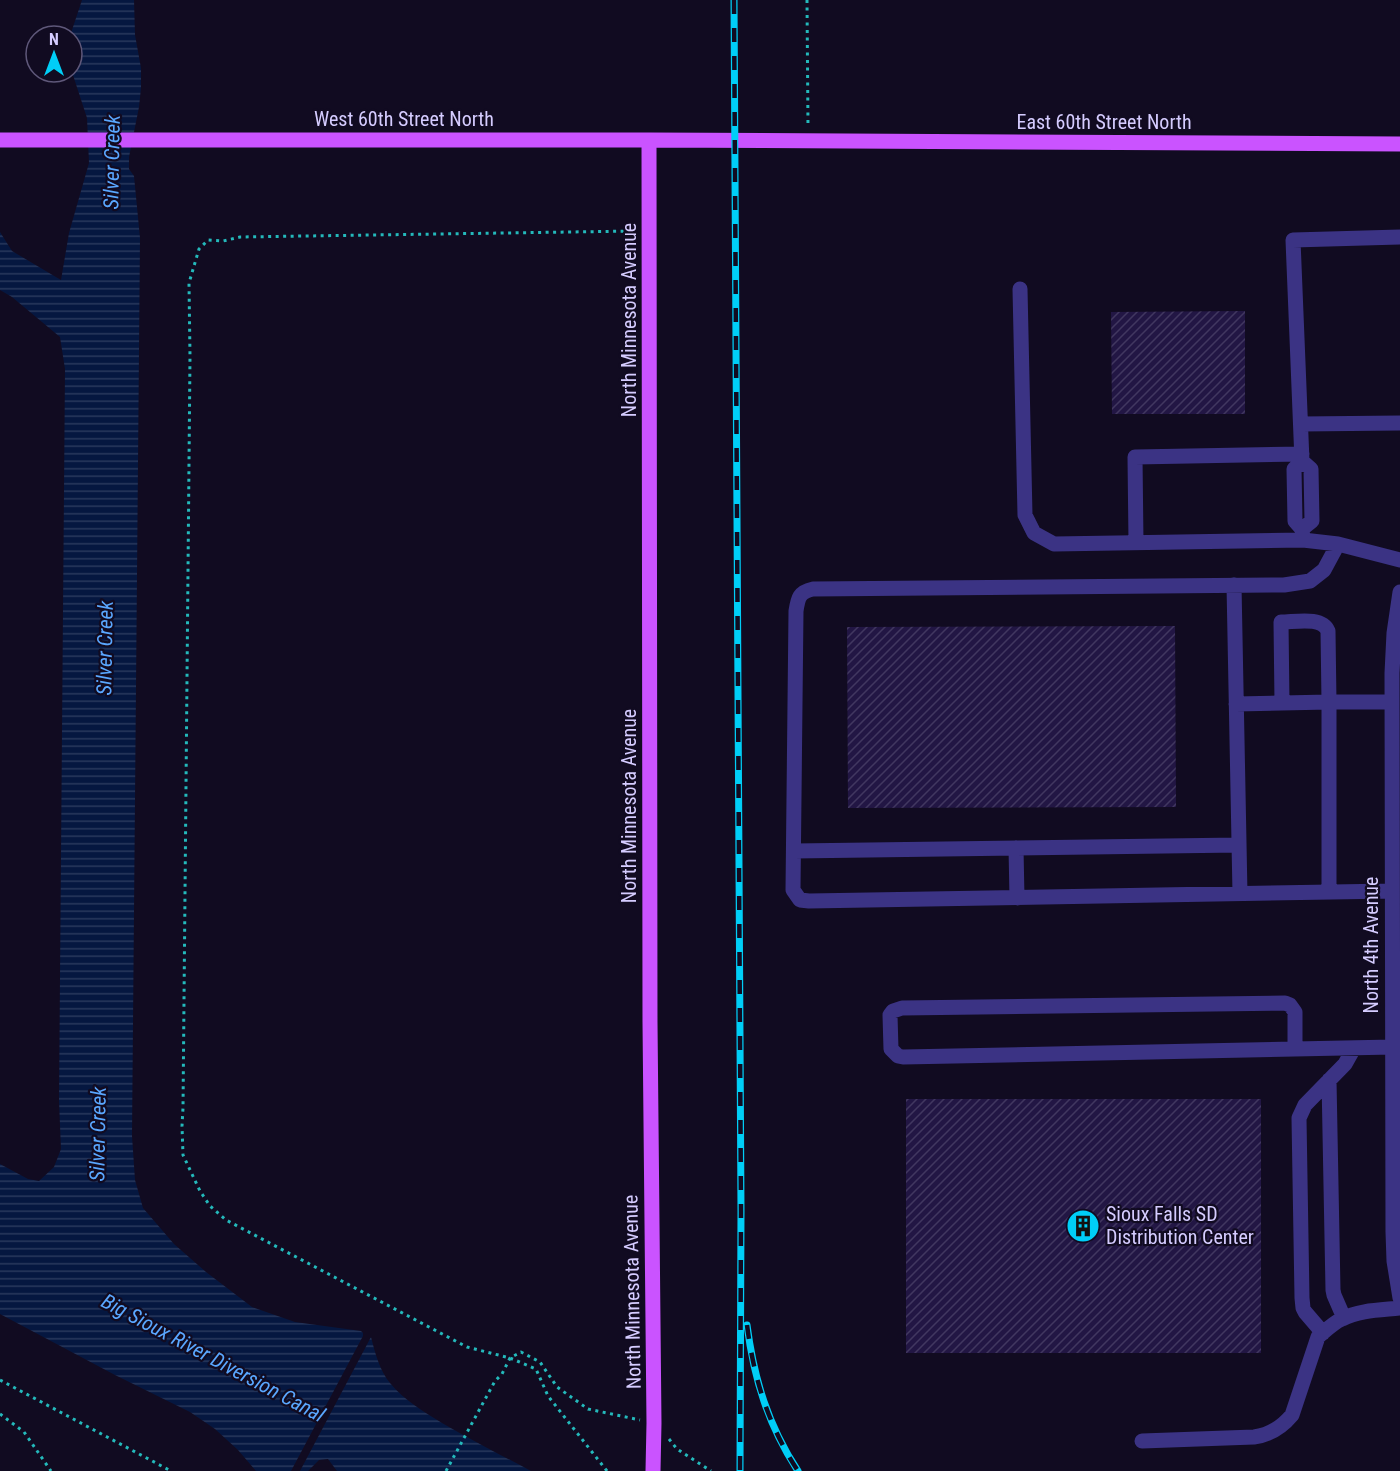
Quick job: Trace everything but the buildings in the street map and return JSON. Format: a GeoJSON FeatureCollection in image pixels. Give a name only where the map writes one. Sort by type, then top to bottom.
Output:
{"type":"FeatureCollection","features":[{"type":"Feature","properties":{"kind":"main road","name":"West 60th Street North"},"geometry":{"type":"LineString","coordinates":[[0,140],[808,141]]}},
{"type":"Feature","properties":{"kind":"main road","name":"North Minnesota Avenue"},"geometry":{"type":"LineString","coordinates":[[649,140],[653,1471]]}},
{"type":"Feature","properties":{"kind":"main road","name":"East 60th Street North"},"geometry":{"type":"LineString","coordinates":[[808,141],[1400,144]]}},
{"type":"Feature","properties":{"kind":"street"},"geometry":{"type":"LineString","coordinates":[[1303,534],[1311,521],[1311,469],[1302,458],[1293,240],[1400,237]]}},
{"type":"Feature","properties":{"kind":"street"},"geometry":{"type":"LineString","coordinates":[[1020,290],[1025,515],[1034,533],[1054,544],[1303,534],[1400,560]]}},
{"type":"Feature","properties":{"kind":"street"},"geometry":{"type":"LineString","coordinates":[[1301,424],[1400,423]]}},
{"type":"Feature","properties":{"kind":"street"},"geometry":{"type":"LineString","coordinates":[[1136,542],[1135,457],[1302,458]]}},
{"type":"Feature","properties":{"kind":"street"},"geometry":{"type":"LineString","coordinates":[[1338,543],[1324,570],[1310,581],[1284,585],[813,589],[804,591],[798,599],[796,611],[794,890],[800,900],[809,901],[1392,891]]}},
{"type":"Feature","properties":{"kind":"street"},"geometry":{"type":"LineString","coordinates":[[1234,585],[1240,894]]}},
{"type":"Feature","properties":{"kind":"street","name":"North 4th Avenue"},"geometry":{"type":"LineString","coordinates":[[1400,592],[1394,633],[1392,702],[1392,891],[1396,974],[1393,1047],[1393,1233],[1394,1261],[1400,1298]]}},
{"type":"Feature","properties":{"kind":"street"},"geometry":{"type":"LineString","coordinates":[[1282,703],[1281,622],[1319,622],[1326,626],[1328,631],[1329,892]]}},
{"type":"Feature","properties":{"kind":"street"},"geometry":{"type":"LineString","coordinates":[[1236,704],[1392,702]]}},
{"type":"Feature","properties":{"kind":"street"},"geometry":{"type":"LineString","coordinates":[[794,852],[1239,845]]}},
{"type":"Feature","properties":{"kind":"street"},"geometry":{"type":"LineString","coordinates":[[1016,848],[1017,898]]}},
{"type":"Feature","properties":{"kind":"street"},"geometry":{"type":"LineString","coordinates":[[1295,1049],[1295,1012],[1290,1005],[1285,1003],[902,1008],[893,1011],[891,1015],[891,1049],[898,1056],[903,1057],[1354,1048],[1393,1047]]}},
{"type":"Feature","properties":{"kind":"street"},"geometry":{"type":"LineString","coordinates":[[1323,1333],[1305,1312],[1302,1302],[1299,1121],[1305,1105],[1346,1064],[1354,1048]]}},
{"type":"Feature","properties":{"kind":"street"},"geometry":{"type":"LineString","coordinates":[[1329,1080],[1333,1290],[1344,1318]]}},
{"type":"Feature","properties":{"kind":"street"},"geometry":{"type":"LineString","coordinates":[[1142,1441],[1254,1437],[1272,1432],[1286,1423],[1292,1415],[1318,1337],[1329,1327],[1357,1313],[1400,1308]]}},
{"type":"Feature","properties":{"kind":"path"},"geometry":{"type":"LineString","coordinates":[[807,0],[808,141]]}},
{"type":"Feature","properties":{"kind":"path"},"geometry":{"type":"LineString","coordinates":[[607,1471],[548,1396],[536,1369],[510,1358],[467,1347],[226,1220],[210,1206],[200,1191],[183,1155],[189,283],[199,249],[208,240],[223,241],[240,237],[650,231]]}},
{"type":"Feature","properties":{"kind":"path"},"geometry":{"type":"LineString","coordinates":[[446,1471],[495,1381],[510,1358],[521,1352],[540,1362],[557,1387],[588,1409],[654,1423],[677,1449],[711,1471]]}},
{"type":"Feature","properties":{"kind":"path"},"geometry":{"type":"LineString","coordinates":[[0,1380],[171,1471]]}},
{"type":"Feature","properties":{"kind":"path"},"geometry":{"type":"LineString","coordinates":[[0,1414],[24,1432],[51,1471]]}},
{"type":"Feature","properties":{"kind":"water"},"geometry":{"type":"Polygon","coordinates":[[[82,0],[134,0],[135,35],[141,68],[139,107],[129,157],[129,169],[134,176],[140,238],[132,1136],[135,1180],[143,1208],[174,1244],[252,1307],[295,1322],[363,1333],[291,1471],[256,1471],[215,1429],[190,1412],[0,1314],[0,1164],[28,1179],[39,1181],[54,1167],[61,1149],[59,1101],[65,369],[60,337],[12,297],[0,290],[0,232],[12,251],[61,280],[69,233],[89,163],[87,118],[76,84],[84,84],[84,24],[74,24],[82,0]]]}},
{"type":"Feature","properties":{"kind":"water"},"geometry":{"type":"Polygon","coordinates":[[[371,1337],[383,1373],[408,1400],[453,1429],[531,1471],[337,1471],[328,1459],[319,1460],[308,1471],[300,1471],[371,1337]]]}},
{"type":"Feature","properties":{"kind":"railway"},"geometry":{"type":"LineString","coordinates":[[734,0],[741,1211],[740,1471]]}},
{"type":"Feature","properties":{"kind":"railway"},"geometry":{"type":"LineString","coordinates":[[747,1325],[758,1383],[764,1401],[778,1436],[798,1471]]}},
{"type":"Feature","properties":{"kind":"place","name":"Sioux Falls SD Distribution Center"},"geometry":{"type":"Point","coordinates":[1083,1226]}},
{"type":"Feature","properties":{"kind":"water label","name":"Silver Creek"},"geometry":{"type":"Point","coordinates":[112,162]}},
{"type":"Feature","properties":{"kind":"water label","name":"Silver Creek"},"geometry":{"type":"Point","coordinates":[105,648]}},
{"type":"Feature","properties":{"kind":"water label","name":"Silver Creek"},"geometry":{"type":"Point","coordinates":[98,1134]}},
{"type":"Feature","properties":{"kind":"water label","name":"Big Sioux River Diversion Canal"},"geometry":{"type":"Point","coordinates":[213,1358]}}]}
